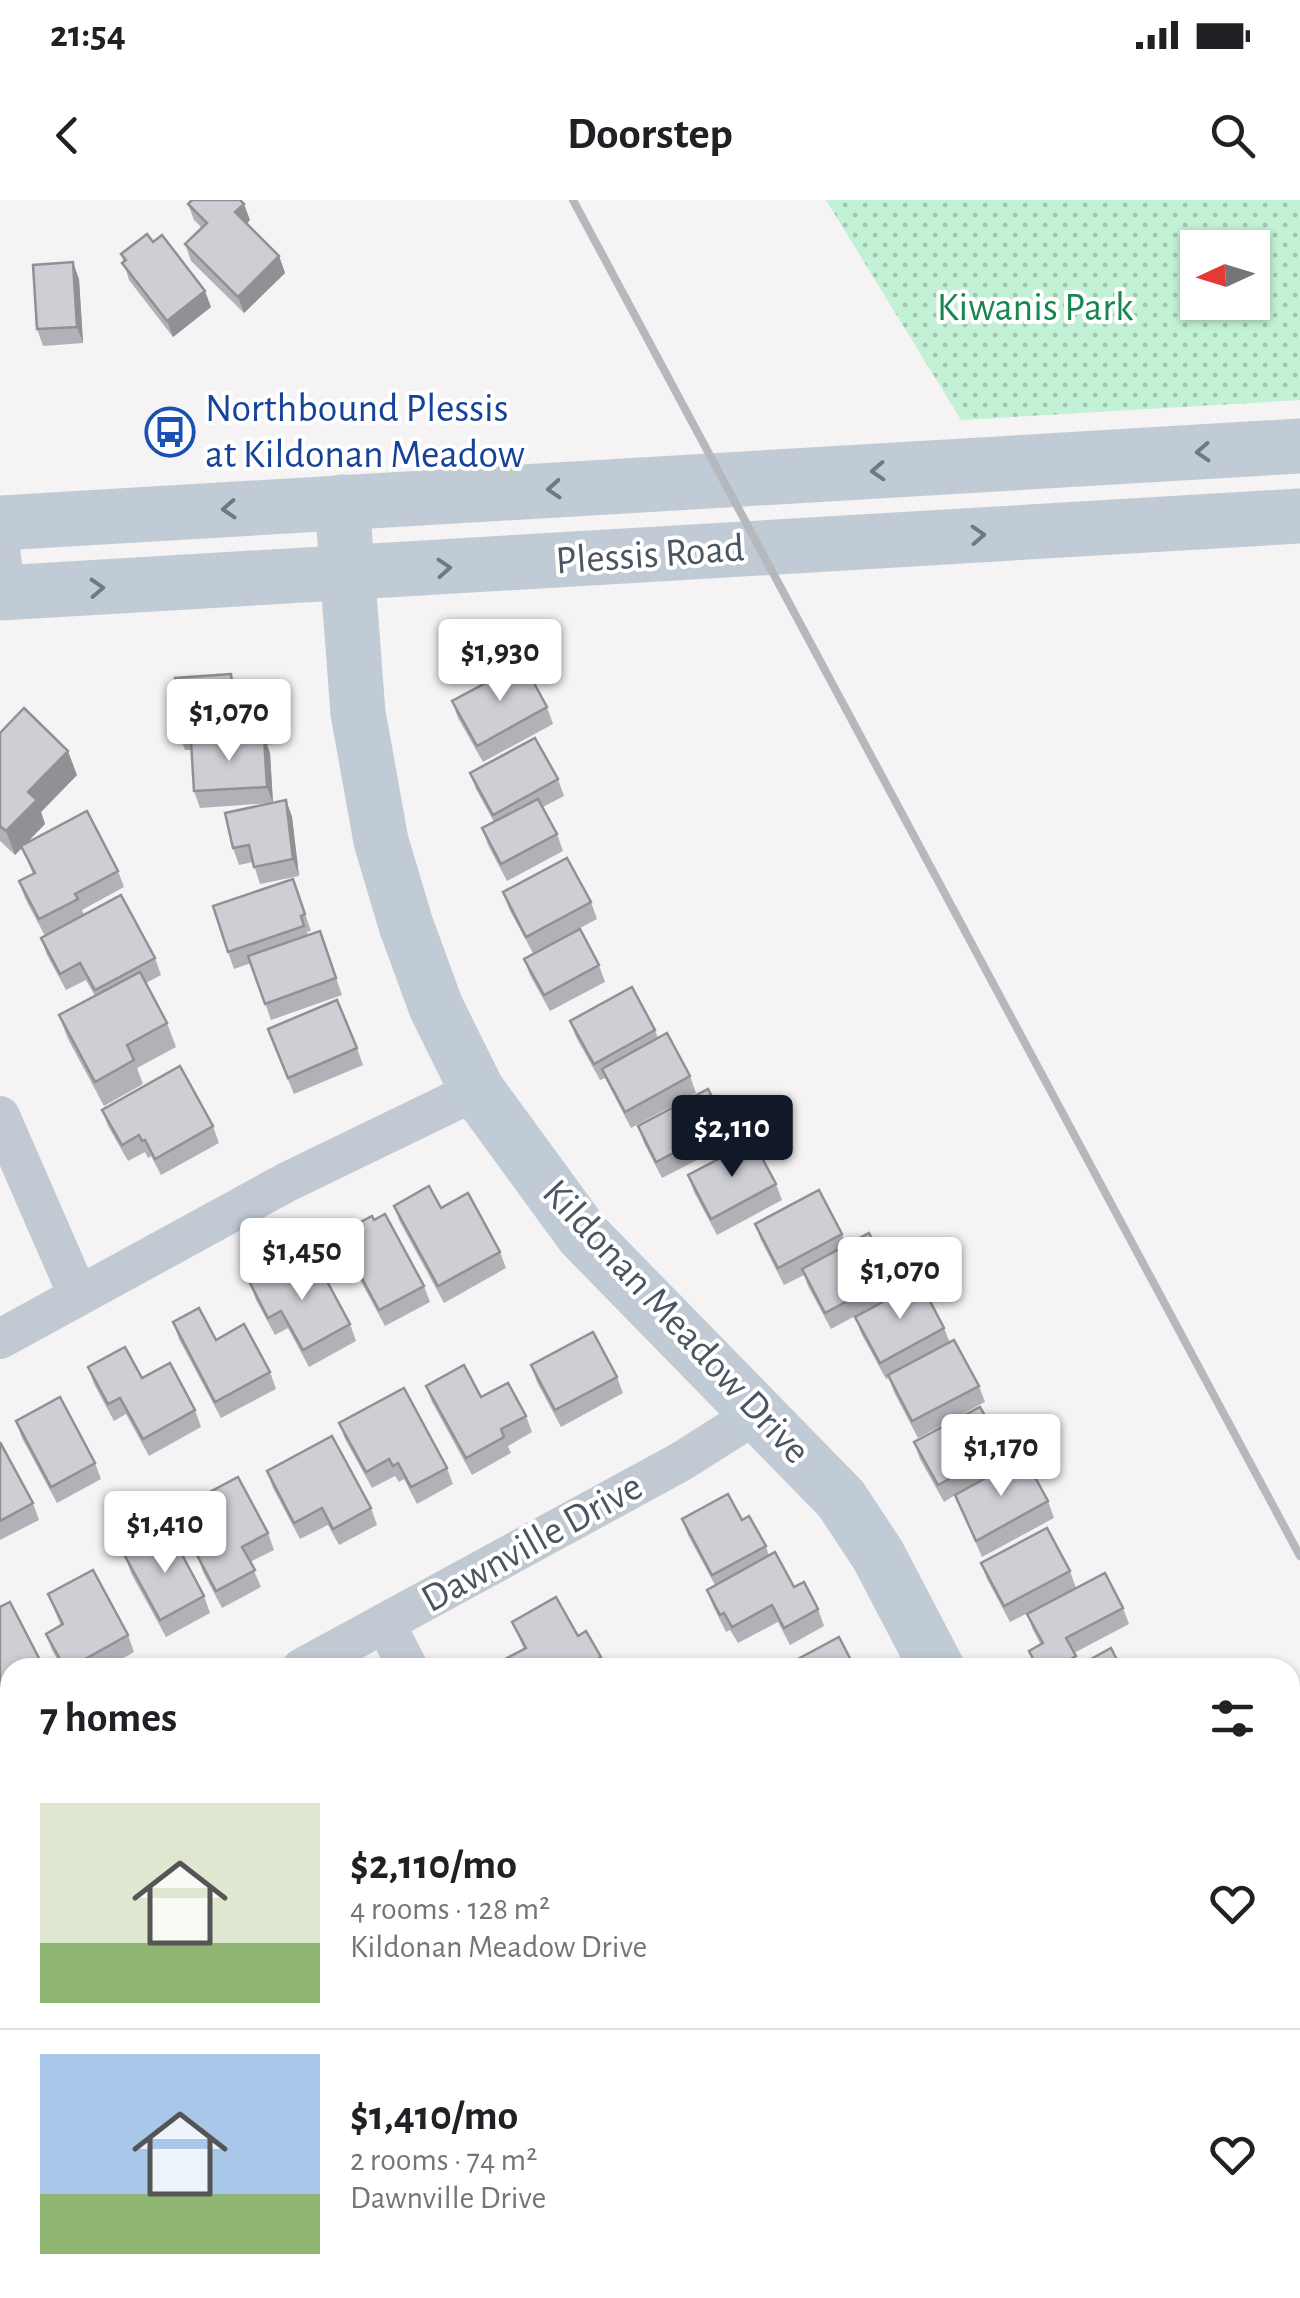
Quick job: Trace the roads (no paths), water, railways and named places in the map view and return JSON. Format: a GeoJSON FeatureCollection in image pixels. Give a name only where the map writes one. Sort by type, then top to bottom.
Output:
{"type":"FeatureCollection","features":[{"type":"Feature","properties":{"kind":"main road","name":"Plessis Road"},"geometry":{"type":"LineString","coordinates":[[0,523],[1300,446]]}},
{"type":"Feature","properties":{"kind":"main road","name":"Kildonan Meadow Drive"},"geometry":{"type":"LineString","coordinates":[[342,502],[358,713],[382,841],[406,925],[436,1007],[477,1090],[584,1235],[841,1499],[878,1555],[932,1658]]}},
{"type":"Feature","properties":{"kind":"main road","name":"Plessis Road"},"geometry":{"type":"LineString","coordinates":[[2,578],[347,574],[1300,516]]}},
{"type":"Feature","properties":{"kind":"street"},"geometry":{"type":"LineString","coordinates":[[0,1339],[287,1182],[477,1090]]}},
{"type":"Feature","properties":{"kind":"street"},"geometry":{"type":"LineString","coordinates":[[0,1116],[78,1295]]}},
{"type":"Feature","properties":{"kind":"street","name":"Dawnville Drive"},"geometry":{"type":"LineString","coordinates":[[320,1658],[682,1460],[759,1412]]}},
{"type":"Feature","properties":{"kind":"street"},"geometry":{"type":"LineString","coordinates":[[385,1623],[403,1658]]}},
{"type":"Feature","properties":{"kind":"railway"},"geometry":{"type":"LineString","coordinates":[[573,200],[1300,1556]]}},
{"type":"Feature","properties":{"kind":"place","name":"Northbound Plessis at Kildonan Meadow"},"geometry":{"type":"Point","coordinates":[170,432]}},
{"type":"Feature","properties":{"kind":"park label","name":"Kiwanis Park"},"geometry":{"type":"Point","coordinates":[1035,308]}}]}
